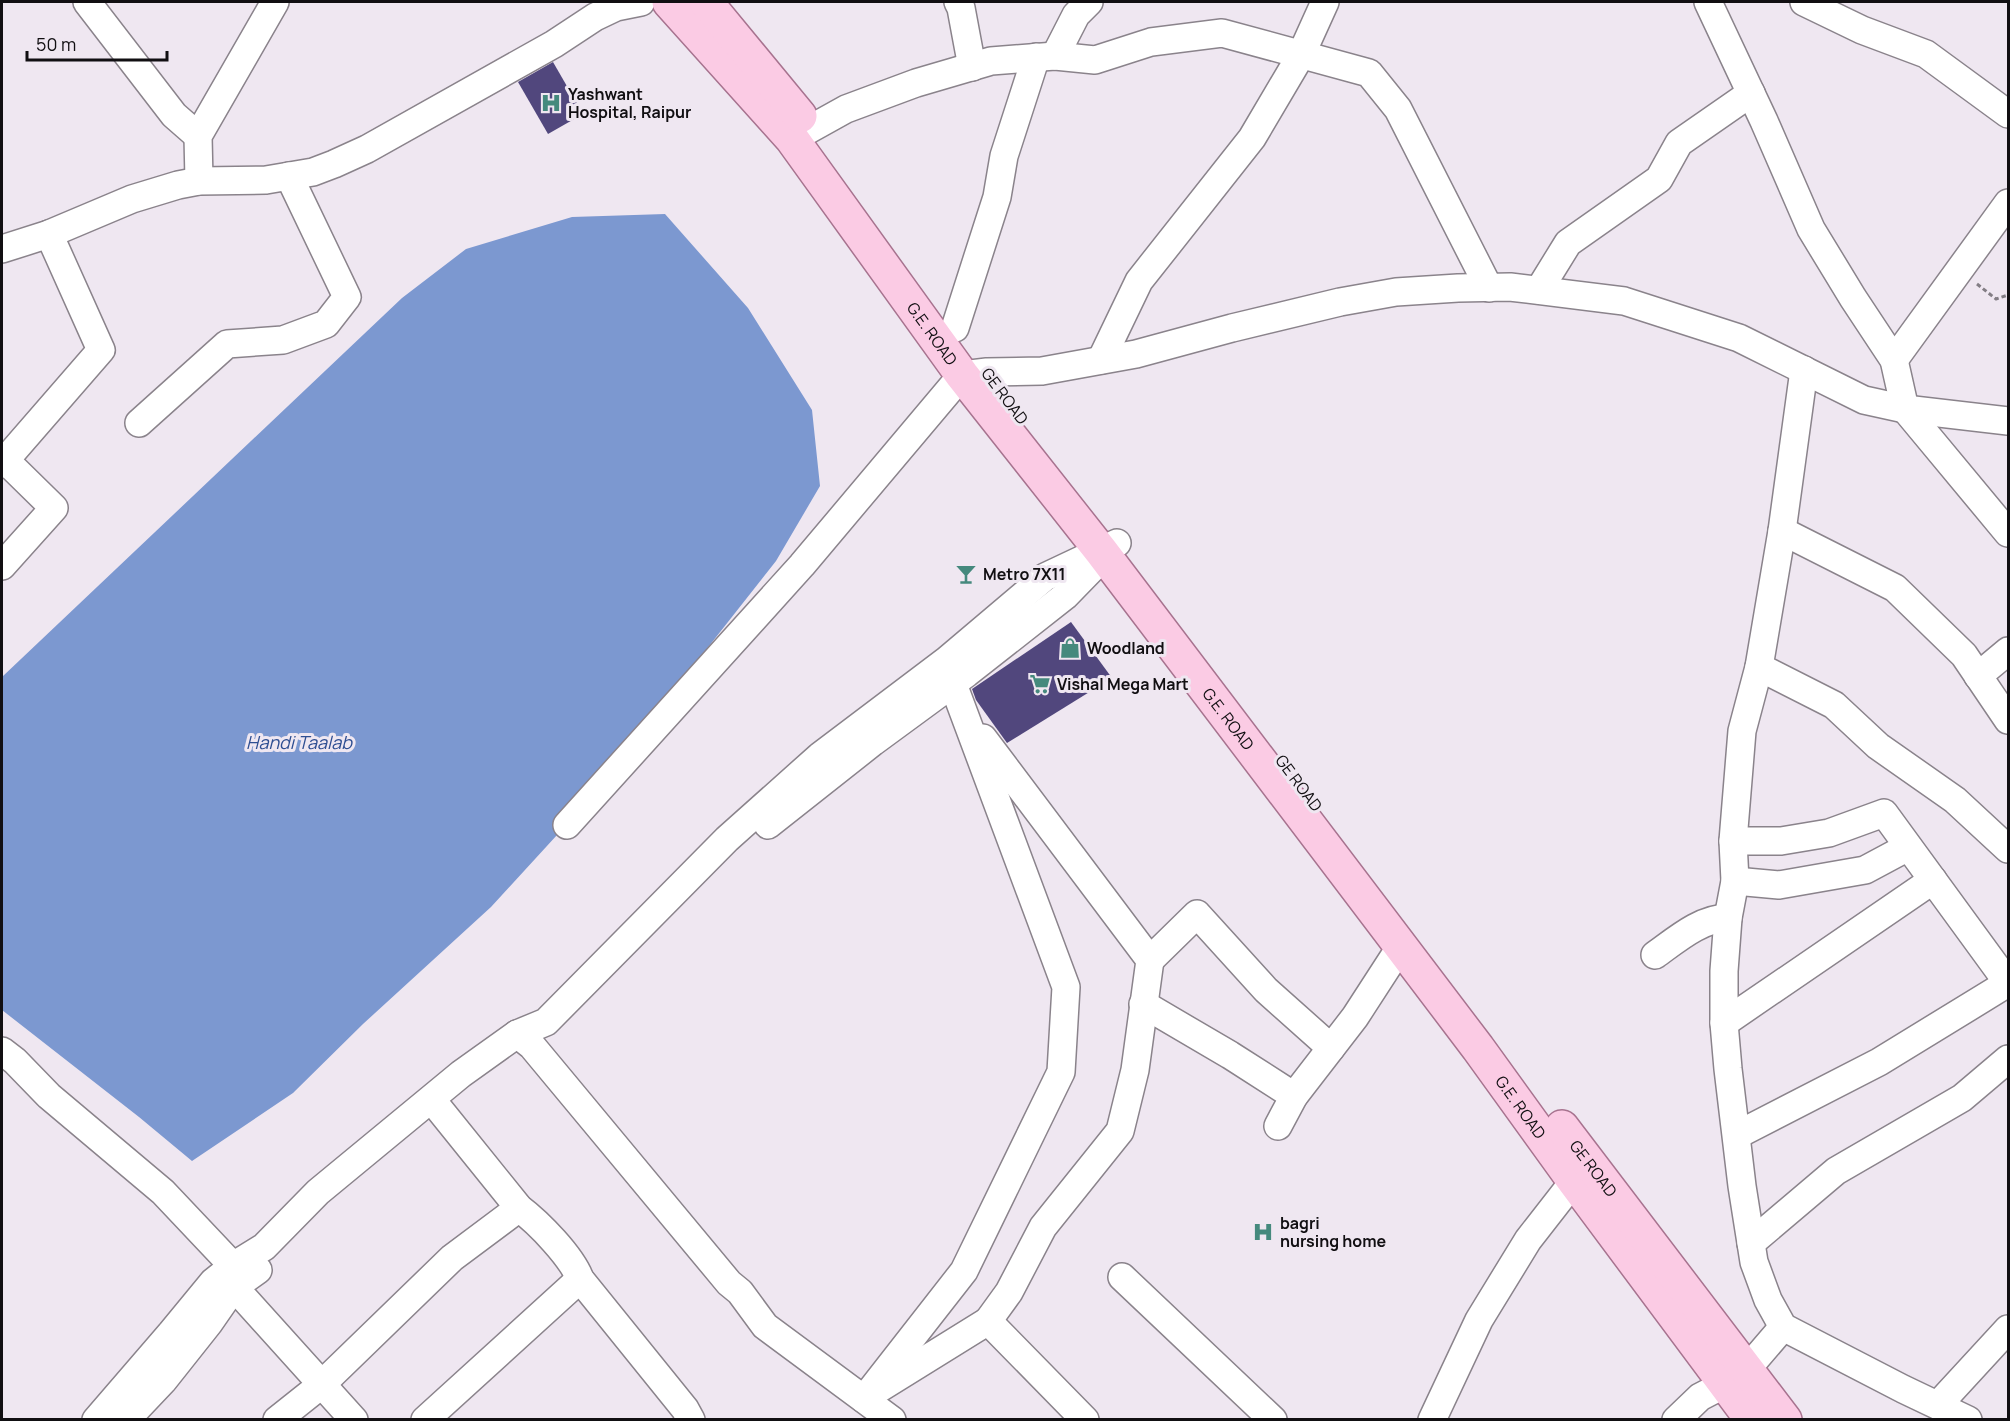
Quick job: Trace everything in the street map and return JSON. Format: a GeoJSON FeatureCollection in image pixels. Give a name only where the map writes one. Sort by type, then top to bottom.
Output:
{"type":"FeatureCollection","features":[{"type":"Feature","properties":{"kind":"main road","name":"G.E. ROAD"},"geometry":{"type":"LineString","coordinates":[[669,2],[801,134],[974,374]]}},
{"type":"Feature","properties":{"kind":"main road","name":"GE ROAD"},"geometry":{"type":"LineString","coordinates":[[706,2],[801,134],[955,328],[974,374],[1736,1377],[1785,1419]]}},
{"type":"Feature","properties":{"kind":"main road","name":"G.E. ROAD"},"geometry":{"type":"LineString","coordinates":[[1107,550],[1479,1048],[1574,1181],[1736,1377],[1752,1419]]}},
{"type":"Feature","properties":{"kind":"street"},"geometry":{"type":"LineString","coordinates":[[87,2],[174,116],[198,135]]}},
{"type":"Feature","properties":{"kind":"street"},"geometry":{"type":"LineString","coordinates":[[199,181],[198,135],[275,2]]}},
{"type":"Feature","properties":{"kind":"street"},"geometry":{"type":"LineString","coordinates":[[2,249],[50,234],[132,200],[199,181],[266,180],[312,172],[367,150],[554,44],[595,17],[616,7],[641,2]]}},
{"type":"Feature","properties":{"kind":"street"},"geometry":{"type":"LineString","coordinates":[[958,2],[972,66]]}},
{"type":"Feature","properties":{"kind":"street"},"geometry":{"type":"LineString","coordinates":[[955,328],[997,197],[1005,156],[1046,56],[1076,15],[1089,2]]}},
{"type":"Feature","properties":{"kind":"street"},"geometry":{"type":"LineString","coordinates":[[1101,360],[1138,281],[1252,138],[1301,55],[1325,2]]}},
{"type":"Feature","properties":{"kind":"street"},"geometry":{"type":"LineString","coordinates":[[1708,2],[1811,229],[1852,298],[1894,360],[1905,409],[2008,533]]}},
{"type":"Feature","properties":{"kind":"street"},"geometry":{"type":"LineString","coordinates":[[1721,28],[1731,2]]}},
{"type":"Feature","properties":{"kind":"street"},"geometry":{"type":"LineString","coordinates":[[1804,2],[1862,30],[1926,54],[2008,114]]}},
{"type":"Feature","properties":{"kind":"street"},"geometry":{"type":"LineString","coordinates":[[801,134],[846,109],[916,83],[991,61],[1046,56],[1095,60],[1151,42],[1222,33],[1369,73],[1398,109],[1489,288]]}},
{"type":"Feature","properties":{"kind":"street"},"geometry":{"type":"LineString","coordinates":[[1539,290],[1568,243],[1659,179],[1679,143],[1751,93]]}},
{"type":"Feature","properties":{"kind":"street"},"geometry":{"type":"LineString","coordinates":[[139,423],[227,344],[283,340],[326,324],[347,297],[288,176]]}},
{"type":"Feature","properties":{"kind":"street"},"geometry":{"type":"LineString","coordinates":[[1894,360],[2008,203]]}},
{"type":"Feature","properties":{"kind":"street"},"geometry":{"type":"LineString","coordinates":[[2,566],[54,508],[3,460],[101,350],[50,234]]}},
{"type":"Feature","properties":{"kind":"street"},"geometry":{"type":"LineString","coordinates":[[567,825],[974,374],[1042,371],[1136,354],[1340,302],[1396,292],[1489,288],[1539,290],[1624,301],[1739,338],[1864,400],[1905,409],[2008,421]]}},
{"type":"Feature","properties":{"kind":"street"},"geometry":{"type":"LineString","coordinates":[[1804,370],[1782,531],[1759,667],[1742,730],[1733,841],[1735,881],[1728,918],[1724,971],[1724,1023],[1742,1186],[1754,1262],[1768,1300],[1783,1327],[1903,1389],[1968,1419]]}},
{"type":"Feature","properties":{"kind":"street"},"geometry":{"type":"LineString","coordinates":[[1782,531],[1895,588],[1964,655],[2008,720]]}},
{"type":"Feature","properties":{"kind":"street"},"geometry":{"type":"LineString","coordinates":[[126,1419],[163,1381],[209,1323],[233,1276],[318,1192],[461,1074],[524,1040],[561,1030],[692,894],[778,816],[950,672],[1065,596],[1107,550]]}},
{"type":"Feature","properties":{"kind":"street"},"geometry":{"type":"LineString","coordinates":[[1978,676],[2008,651]]}},
{"type":"Feature","properties":{"kind":"street"},"geometry":{"type":"LineString","coordinates":[[1759,667],[1834,705],[1878,746],[1955,800],[2008,849]]}},
{"type":"Feature","properties":{"kind":"street"},"geometry":{"type":"LineString","coordinates":[[864,1399],[964,1271],[1061,1072],[1066,987],[950,672]]}},
{"type":"Feature","properties":{"kind":"street"},"geometry":{"type":"LineString","coordinates":[[966,716],[1150,960]]}},
{"type":"Feature","properties":{"kind":"street"},"geometry":{"type":"LineString","coordinates":[[1733,841],[1780,841],[1829,832],[1884,813],[2008,983],[1879,1062],[1737,1135]]}},
{"type":"Feature","properties":{"kind":"street"},"geometry":{"type":"LineString","coordinates":[[1735,881],[1779,885],[1865,870],[1908,846]]}},
{"type":"Feature","properties":{"kind":"street"},"geometry":{"type":"LineString","coordinates":[[1724,1023],[1933,880]]}},
{"type":"Feature","properties":{"kind":"street"},"geometry":{"type":"LineString","coordinates":[[864,1399],[988,1321],[1009,1292],[1043,1227],[1120,1131],[1135,1070],[1150,960],[1197,914],[1266,990],[1331,1048]]}},
{"type":"Feature","properties":{"kind":"street"},"geometry":{"type":"LineString","coordinates":[[1655,955],[1698,927],[1717,918],[1728,918]]}},
{"type":"Feature","properties":{"kind":"street"},"geometry":{"type":"LineString","coordinates":[[1278,1126],[1294,1096],[1355,1017],[1401,946]]}},
{"type":"Feature","properties":{"kind":"street"},"geometry":{"type":"LineString","coordinates":[[1143,1004],[1294,1096]]}},
{"type":"Feature","properties":{"kind":"street"},"geometry":{"type":"LineString","coordinates":[[96,1419],[213,1282],[273,1260],[340,1192],[524,1040]]}},
{"type":"Feature","properties":{"kind":"street"},"geometry":{"type":"LineString","coordinates":[[524,1040],[729,1283],[740,1292],[765,1326],[892,1419]]}},
{"type":"Feature","properties":{"kind":"street"},"geometry":{"type":"LineString","coordinates":[[2,1051],[50,1096],[163,1192],[321,1385],[354,1419]]}},
{"type":"Feature","properties":{"kind":"street"},"geometry":{"type":"LineString","coordinates":[[1751,1243],[1836,1171],[1962,1098],[2008,1059]]}},
{"type":"Feature","properties":{"kind":"street"},"geometry":{"type":"LineString","coordinates":[[440,1110],[519,1208],[535,1220],[577,1269],[580,1279],[691,1419]]}},
{"type":"Feature","properties":{"kind":"street"},"geometry":{"type":"LineString","coordinates":[[1432,1419],[1479,1320],[1528,1240],[1574,1181]]}},
{"type":"Feature","properties":{"kind":"street"},"geometry":{"type":"LineString","coordinates":[[277,1419],[321,1385],[452,1258],[519,1208]]}},
{"type":"Feature","properties":{"kind":"street"},"geometry":{"type":"LineString","coordinates":[[1122,1277],[1273,1419]]}},
{"type":"Feature","properties":{"kind":"street"},"geometry":{"type":"LineString","coordinates":[[424,1419],[580,1279]]}},
{"type":"Feature","properties":{"kind":"street"},"geometry":{"type":"LineString","coordinates":[[988,1321],[1084,1419]]}},
{"type":"Feature","properties":{"kind":"street"},"geometry":{"type":"LineString","coordinates":[[1676,1419],[1700,1397],[1736,1377],[1783,1327]]}},
{"type":"Feature","properties":{"kind":"street"},"geometry":{"type":"LineString","coordinates":[[1938,1405],[2008,1329]]}},
{"type":"Feature","properties":{"kind":"path"},"geometry":{"type":"LineString","coordinates":[[1959,270],[1996,299],[2008,295]]}},
{"type":"Feature","properties":{"kind":"water","name":"Handi Taalab"},"geometry":{"type":"Polygon","coordinates":[[[665,214],[748,308],[812,410],[820,486],[776,561],[579,811],[491,907],[363,1024],[293,1093],[192,1161],[2,1010],[2,677],[402,298],[466,249],[572,217],[665,214]]]}},
{"type":"Feature","properties":{"kind":"building"},"geometry":{"type":"Polygon","coordinates":[[[553,62],[583,114],[548,134],[518,82],[553,62]]]}},
{"type":"Feature","properties":{"kind":"building","name":"Vishal Mega Mart"},"geometry":{"type":"Polygon","coordinates":[[[1071,622],[1112,678],[1007,743],[976,700],[972,689],[1071,622]]]}},
{"type":"Feature","properties":{"kind":"place","name":"Yashwant Hospital, Raipur"},"geometry":{"type":"Point","coordinates":[551,103]}},
{"type":"Feature","properties":{"kind":"place","name":"Metro 7X11"},"geometry":{"type":"Point","coordinates":[966,574]}},
{"type":"Feature","properties":{"kind":"place","name":"Woodland"},"geometry":{"type":"Point","coordinates":[1070,648]}},
{"type":"Feature","properties":{"kind":"place","name":"Vishal Mega Mart"},"geometry":{"type":"Point","coordinates":[1040,684]}},
{"type":"Feature","properties":{"kind":"place","name":"bagri nursing home"},"geometry":{"type":"Point","coordinates":[1263,1232]}}]}
